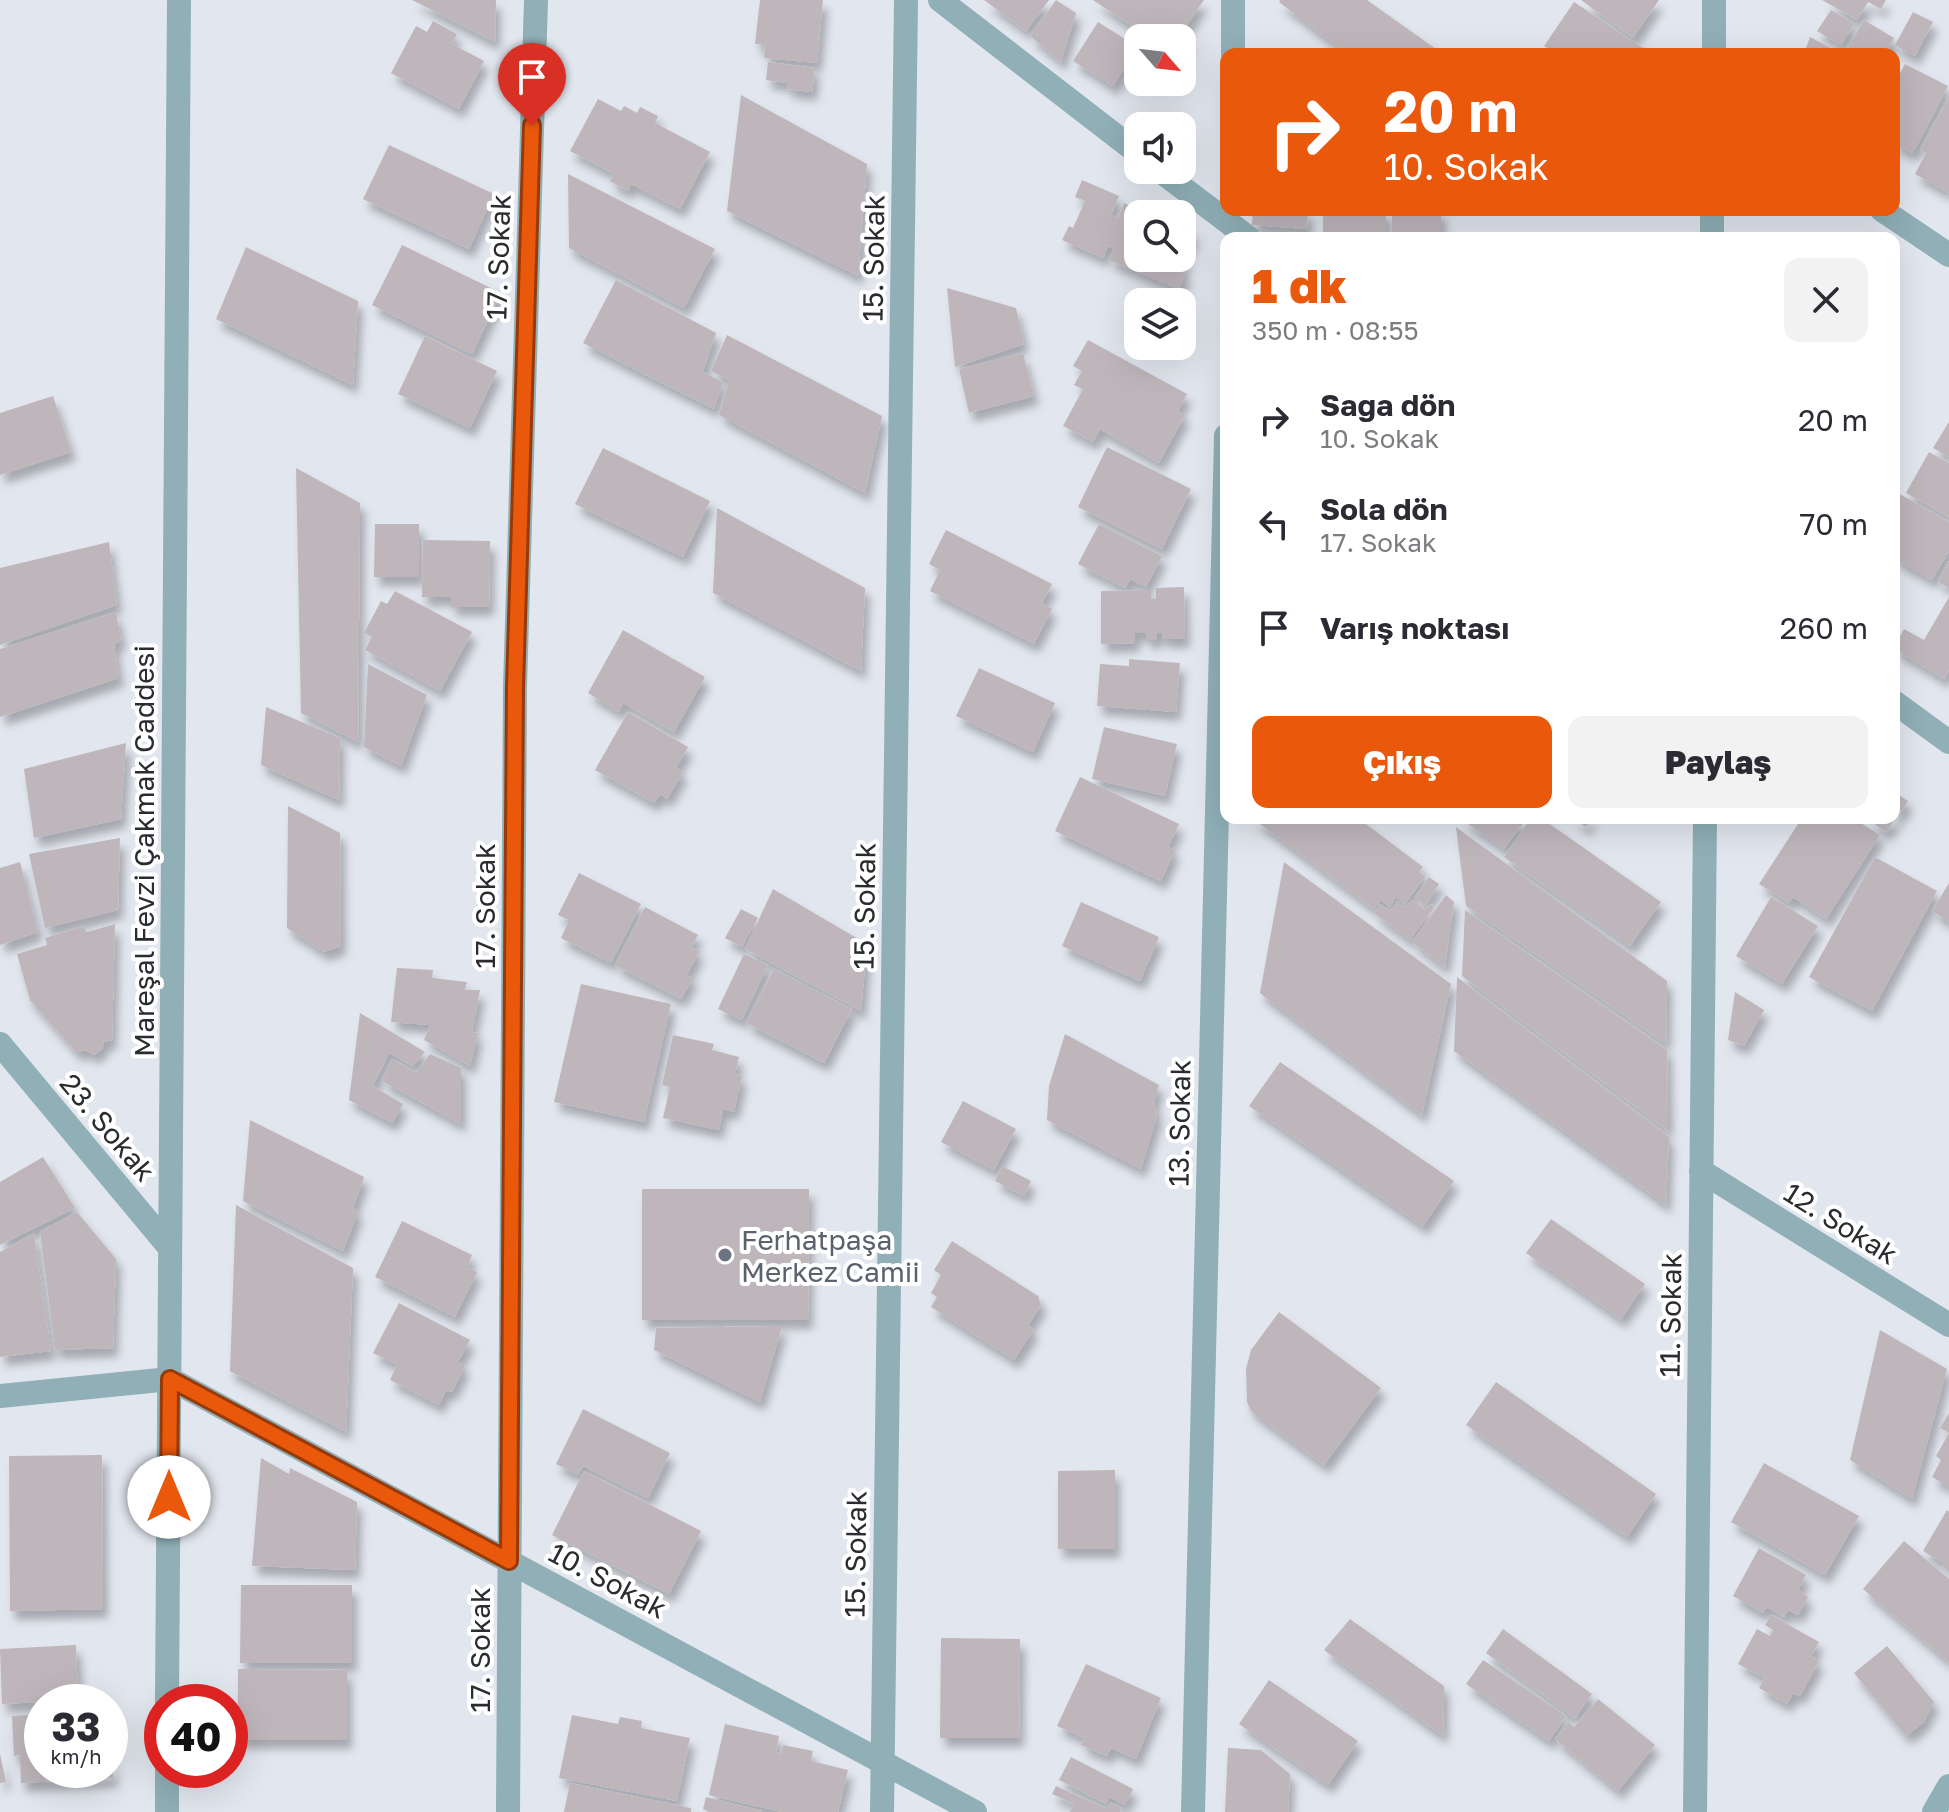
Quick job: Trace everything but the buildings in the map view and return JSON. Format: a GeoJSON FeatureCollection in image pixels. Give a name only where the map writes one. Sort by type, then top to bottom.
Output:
{"type":"FeatureCollection","features":[{"type":"Feature","properties":{"kind":"street","name":"Mareşal Fevzi Çakmak Caddesi"},"geometry":{"type":"LineString","coordinates":[[167,1684],[179,0]]}},
{"type":"Feature","properties":{"kind":"street","name":"17. Sokak"},"geometry":{"type":"LineString","coordinates":[[508,1812],[515,686],[536,0]]}},
{"type":"Feature","properties":{"kind":"street","name":"15. Sokak"},"geometry":{"type":"LineString","coordinates":[[882,1812],[906,0]]}},
{"type":"Feature","properties":{"kind":"street"},"geometry":{"type":"LineString","coordinates":[[940,0],[1124,142]]}},
{"type":"Feature","properties":{"kind":"street"},"geometry":{"type":"LineString","coordinates":[[1233,0],[1233,48]]}},
{"type":"Feature","properties":{"kind":"street"},"geometry":{"type":"LineString","coordinates":[[1714,0],[1714,48]]}},
{"type":"Feature","properties":{"kind":"street"},"geometry":{"type":"LineString","coordinates":[[1177,184],[1235,228]]}},
{"type":"Feature","properties":{"kind":"street"},"geometry":{"type":"LineString","coordinates":[[1891,216],[1949,255]]}},
{"type":"Feature","properties":{"kind":"street","name":"13. Sokak"},"geometry":{"type":"LineString","coordinates":[[1193,1812],[1220,686]]}},
{"type":"Feature","properties":{"kind":"street"},"geometry":{"type":"LineString","coordinates":[[1900,706],[1949,742]]}},
{"type":"Feature","properties":{"kind":"street","name":"11. Sokak"},"geometry":{"type":"LineString","coordinates":[[1695,1812],[1705,824]]}},
{"type":"Feature","properties":{"kind":"street","name":"23. Sokak"},"geometry":{"type":"LineString","coordinates":[[0,1044],[170,1248]]}},
{"type":"Feature","properties":{"kind":"street","name":"12. Sokak"},"geometry":{"type":"LineString","coordinates":[[1701,1171],[1949,1325]]}},
{"type":"Feature","properties":{"kind":"street","name":"10. Sokak"},"geometry":{"type":"LineString","coordinates":[[170,1379],[975,1812]]}},
{"type":"Feature","properties":{"kind":"street"},"geometry":{"type":"LineString","coordinates":[[0,1396],[170,1379]]}},
{"type":"Feature","properties":{"kind":"street"},"geometry":{"type":"LineString","coordinates":[[1934,1812],[1949,1786]]}},
{"type":"Feature","properties":{"kind":"street"},"geometry":{"type":"LineString","coordinates":[[167,1788],[167,1812]]}},
{"type":"Feature","properties":{"kind":"place","name":"Ferhatpaşa Merkez Camii"},"geometry":{"type":"Point","coordinates":[725,1255]}},
{"type":"Feature","properties":{"kind":"route"},"geometry":{"type":"LineString","coordinates":[[169,1497],[170,1379],[509,1561],[515,686],[532,125]]}}]}
